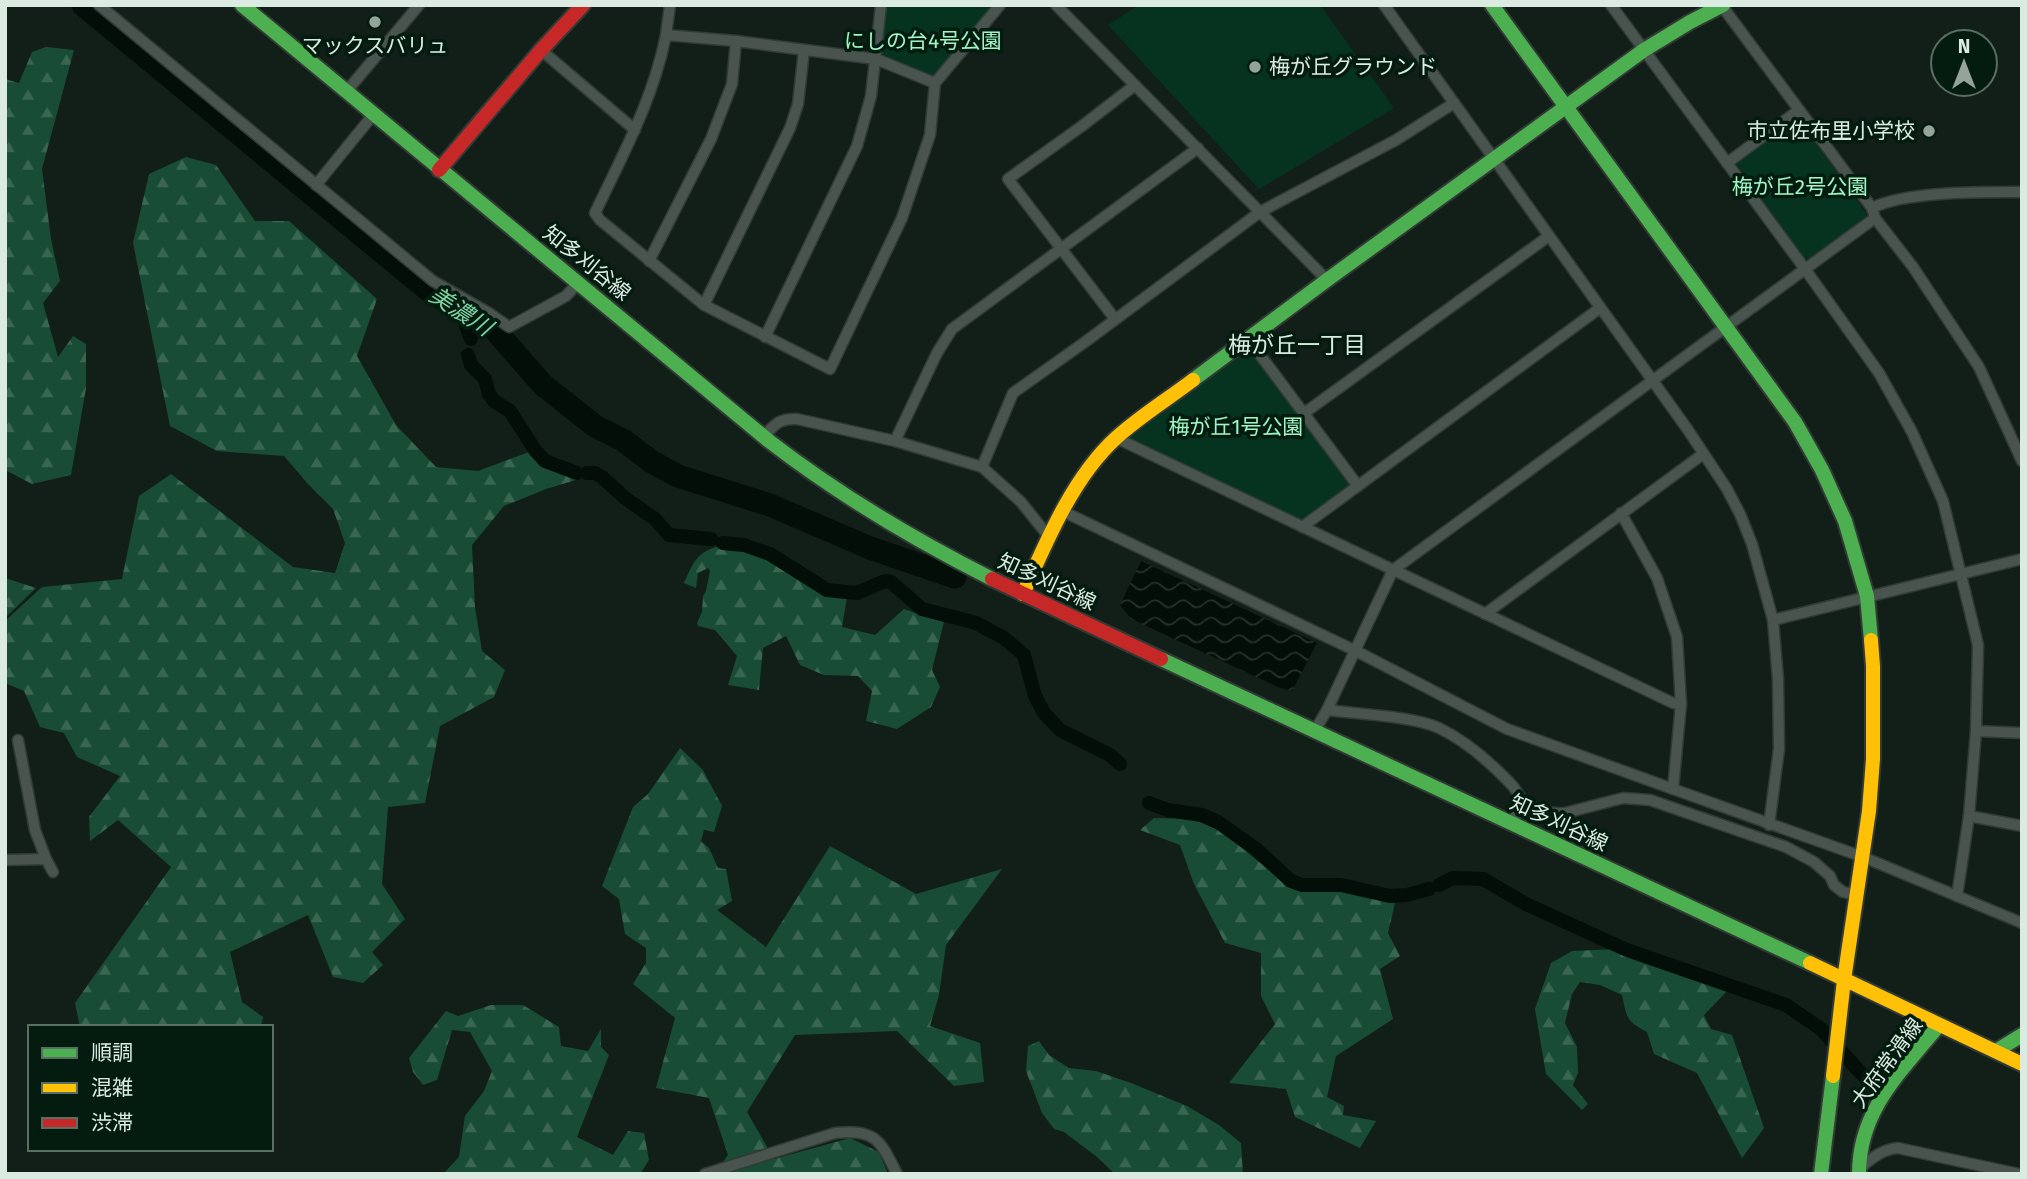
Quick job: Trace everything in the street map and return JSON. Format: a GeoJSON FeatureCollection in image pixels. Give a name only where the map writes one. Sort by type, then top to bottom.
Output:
{"type":"FeatureCollection","features":[{"type":"Feature","properties":{"kind":"street","name":"知多刈谷線"},"geometry":{"type":"LineString","coordinates":[[242,5],[764,436],[869,512],[943,554],[1023,594],[1939,1025]]}},
{"type":"Feature","properties":{"kind":"street"},"geometry":{"type":"LineString","coordinates":[[346,92],[419,5]]}},
{"type":"Feature","properties":{"kind":"street"},"geometry":{"type":"LineString","coordinates":[[439,170],[583,5]]}},
{"type":"Feature","properties":{"kind":"street"},"geometry":{"type":"LineString","coordinates":[[670,5],[666,35],[652,90],[595,214],[704,305],[830,369],[902,218],[930,135],[935,83],[1000,5]]}},
{"type":"Feature","properties":{"kind":"street"},"geometry":{"type":"LineString","coordinates":[[765,337],[857,146],[871,96],[881,5]]}},
{"type":"Feature","properties":{"kind":"street"},"geometry":{"type":"LineString","coordinates":[[1056,5],[1327,280]]}},
{"type":"Feature","properties":{"kind":"street"},"geometry":{"type":"LineString","coordinates":[[1384,5],[1703,454],[1740,514],[1752,544],[1773,620],[1778,679],[1779,749],[1769,825]]}},
{"type":"Feature","properties":{"kind":"street"},"geometry":{"type":"LineString","coordinates":[[1492,5],[1795,422],[1822,470],[1845,521],[1867,596],[1873,666],[1873,758],[1869,811],[1844,980],[1821,1174]]}},
{"type":"Feature","properties":{"kind":"street"},"geometry":{"type":"LineString","coordinates":[[1611,5],[1879,373],[1912,432],[1942,500],[1978,645],[1976,731],[1969,816],[1957,896]]}},
{"type":"Feature","properties":{"kind":"street"},"geometry":{"type":"LineString","coordinates":[[102,6],[433,282],[509,327],[566,296],[578,283]]}},
{"type":"Feature","properties":{"kind":"street"},"geometry":{"type":"LineString","coordinates":[[1023,594],[1062,511],[1088,469],[1116,438],[1327,280],[1644,50],[1701,10],[1722,6],[1872,208],[1875,218],[1913,267],[1979,367],[2022,461]]}},
{"type":"Feature","properties":{"kind":"street"},"geometry":{"type":"LineString","coordinates":[[666,35],[876,59],[935,83]]}},
{"type":"Feature","properties":{"kind":"street"},"geometry":{"type":"LineString","coordinates":[[649,261],[711,139],[732,84],[736,41]]}},
{"type":"Feature","properties":{"kind":"street"},"geometry":{"type":"LineString","coordinates":[[541,50],[635,130]]}},
{"type":"Feature","properties":{"kind":"street"},"geometry":{"type":"LineString","coordinates":[[704,305],[790,128],[798,104],[804,50]]}},
{"type":"Feature","properties":{"kind":"street"},"geometry":{"type":"LineString","coordinates":[[1115,319],[1008,179],[1135,85]]}},
{"type":"Feature","properties":{"kind":"street"},"geometry":{"type":"LineString","coordinates":[[982,467],[1013,393],[1260,212],[1396,140],[1454,103]]}},
{"type":"Feature","properties":{"kind":"street"},"geometry":{"type":"LineString","coordinates":[[1727,163],[1799,110]]}},
{"type":"Feature","properties":{"kind":"street"},"geometry":{"type":"LineString","coordinates":[[316,185],[373,115]]}},
{"type":"Feature","properties":{"kind":"street"},"geometry":{"type":"LineString","coordinates":[[895,442],[937,353],[953,329],[1198,148]]}},
{"type":"Feature","properties":{"kind":"street"},"geometry":{"type":"LineString","coordinates":[[1872,208],[1882,202],[1920,196],[2022,192]]}},
{"type":"Feature","properties":{"kind":"street"},"geometry":{"type":"LineString","coordinates":[[1314,732],[1393,570],[1875,218]]}},
{"type":"Feature","properties":{"kind":"street"},"geometry":{"type":"LineString","coordinates":[[1303,414],[1549,236]]}},
{"type":"Feature","properties":{"kind":"street"},"geometry":{"type":"LineString","coordinates":[[1302,527],[1600,308]]}},
{"type":"Feature","properties":{"kind":"street"},"geometry":{"type":"LineString","coordinates":[[1249,340],[1358,486]]}},
{"type":"Feature","properties":{"kind":"street"},"geometry":{"type":"LineString","coordinates":[[764,436],[776,422],[787,418],[895,442],[982,467],[1021,502],[1049,537]]}},
{"type":"Feature","properties":{"kind":"street"},"geometry":{"type":"LineString","coordinates":[[1116,438],[1673,703],[1681,704]]}},
{"type":"Feature","properties":{"kind":"street"},"geometry":{"type":"LineString","coordinates":[[1485,614],[1703,454]]}},
{"type":"Feature","properties":{"kind":"street"},"geometry":{"type":"LineString","coordinates":[[1062,511],[1354,650],[1507,729],[1863,857],[2022,923]]}},
{"type":"Feature","properties":{"kind":"street"},"geometry":{"type":"LineString","coordinates":[[1621,513],[1657,578],[1677,638],[1681,704],[1673,789]]}},
{"type":"Feature","properties":{"kind":"street"},"geometry":{"type":"LineString","coordinates":[[1773,620],[2022,559]]}},
{"type":"Feature","properties":{"kind":"street"},"geometry":{"type":"LineString","coordinates":[[1327,709],[1406,720],[1435,727],[1460,740],[1490,764],[1524,801],[1539,809],[1565,814],[1623,798],[1650,800],[1795,851],[1814,862],[1843,892],[1858,895]]}},
{"type":"Feature","properties":{"kind":"street"},"geometry":{"type":"LineString","coordinates":[[1976,731],[2022,733]]}},
{"type":"Feature","properties":{"kind":"street"},"geometry":{"type":"LineString","coordinates":[[18,740],[35,830],[53,872]]}},
{"type":"Feature","properties":{"kind":"street"},"geometry":{"type":"LineString","coordinates":[[1511,824],[1524,801]]}},
{"type":"Feature","properties":{"kind":"street"},"geometry":{"type":"LineString","coordinates":[[1969,816],[2022,826]]}},
{"type":"Feature","properties":{"kind":"street"},"geometry":{"type":"LineString","coordinates":[[5,860],[46,859]]}},
{"type":"Feature","properties":{"kind":"street","name":"大府常滑線"},"geometry":{"type":"LineString","coordinates":[[1859,1171],[1862,1139],[1869,1119],[1879,1101],[1939,1025],[1996,1051]]}},
{"type":"Feature","properties":{"kind":"street"},"geometry":{"type":"LineString","coordinates":[[1996,1051],[2022,1035]]}},
{"type":"Feature","properties":{"kind":"street"},"geometry":{"type":"LineString","coordinates":[[1996,1051],[2022,1064]]}},
{"type":"Feature","properties":{"kind":"street"},"geometry":{"type":"LineString","coordinates":[[705,1174],[835,1133],[852,1131],[864,1133],[885,1149],[897,1174]]}},
{"type":"Feature","properties":{"kind":"street"},"geometry":{"type":"LineString","coordinates":[[1859,1171],[1875,1155],[1898,1148],[2019,1174]]}},
{"type":"Feature","properties":{"kind":"green space","name":"にしの台4号公園"},"geometry":{"type":"Polygon","coordinates":[[[881,5],[1001,5],[935,83],[876,59],[881,5]]]}},
{"type":"Feature","properties":{"kind":"green space","name":"梅が丘グラウンド"},"geometry":{"type":"Polygon","coordinates":[[[1139,5],[1320,5],[1394,108],[1259,189],[1108,25],[1139,5]]]}},
{"type":"Feature","properties":{"kind":"green space"},"geometry":{"type":"Polygon","coordinates":[[[46,47],[74,50],[42,169],[51,239],[60,281],[43,303],[58,357],[73,336],[86,344],[86,388],[71,475],[32,484],[5,470],[5,79],[19,83],[32,52],[46,47]]]}},
{"type":"Feature","properties":{"kind":"green space","name":"梅が丘2号公園"},"geometry":{"type":"Polygon","coordinates":[[[1793,120],[1799,120],[1866,213],[1865,220],[1810,259],[1803,258],[1738,166],[1738,160],[1793,120]]]}},
{"type":"Feature","properties":{"kind":"green space"},"geometry":{"type":"Polygon","coordinates":[[[186,157],[216,165],[255,221],[289,221],[377,299],[357,356],[396,425],[436,467],[478,471],[529,452],[552,469],[579,479],[504,506],[472,545],[475,607],[482,651],[505,670],[494,697],[440,726],[425,803],[388,807],[382,884],[405,919],[372,952],[383,965],[363,983],[333,977],[308,915],[230,952],[242,1002],[263,1017],[261,1025],[80,1025],[75,1003],[171,867],[118,820],[90,841],[89,817],[120,776],[77,757],[64,733],[40,727],[24,691],[5,683],[5,621],[42,587],[122,579],[139,496],[171,474],[293,567],[335,573],[345,543],[333,509],[284,456],[217,451],[170,426],[133,243],[149,174],[186,157]]]}},
{"type":"Feature","properties":{"kind":"green space","name":"梅が丘1号公園"},"geometry":{"type":"Polygon","coordinates":[[[1249,340],[1358,486],[1302,527],[1116,438],[1249,340]]]}},
{"type":"Feature","properties":{"kind":"green space"},"geometry":{"type":"Polygon","coordinates":[[[719,546],[752,551],[789,568],[826,593],[847,597],[842,627],[875,635],[904,609],[944,622],[932,670],[940,687],[931,707],[897,729],[866,721],[872,691],[858,676],[824,675],[800,665],[786,636],[763,648],[759,690],[728,685],[737,656],[715,630],[698,626],[697,623],[702,612],[710,571],[708,568],[698,573],[696,588],[684,583],[697,559],[719,546]]]}},
{"type":"Feature","properties":{"kind":"green space"},"geometry":{"type":"Polygon","coordinates":[[[5,578],[36,588],[5,618],[5,578]]]}},
{"type":"Feature","properties":{"kind":"green space"},"geometry":{"type":"Polygon","coordinates":[[[680,748],[703,770],[722,806],[714,832],[704,830],[701,841],[709,848],[718,868],[726,869],[732,901],[717,910],[766,947],[830,846],[916,894],[1002,869],[946,945],[939,995],[930,1026],[980,1043],[984,1082],[954,1086],[897,1031],[795,1035],[747,1112],[774,1159],[850,1138],[879,1152],[888,1174],[714,1174],[728,1155],[709,1098],[656,1088],[675,1018],[633,984],[646,963],[646,948],[625,934],[619,899],[602,886],[633,807],[648,794],[680,748]]]}},
{"type":"Feature","properties":{"kind":"green space"},"geometry":{"type":"Polygon","coordinates":[[[1154,818],[1193,819],[1221,831],[1286,884],[1397,894],[1388,933],[1400,956],[1380,969],[1393,1019],[1336,1056],[1327,1097],[1344,1106],[1343,1115],[1376,1121],[1360,1148],[1295,1117],[1286,1089],[1229,1083],[1275,1024],[1261,996],[1261,953],[1225,943],[1194,884],[1180,845],[1140,830],[1154,818]]]}},
{"type":"Feature","properties":{"kind":"green space"},"geometry":{"type":"Polygon","coordinates":[[[1618,949],[1730,988],[1704,1015],[1711,1029],[1732,1035],[1764,1128],[1742,1158],[1697,1073],[1654,1054],[1647,1032],[1628,1018],[1622,995],[1600,985],[1580,982],[1572,994],[1565,1023],[1577,1047],[1578,1073],[1573,1085],[1588,1104],[1582,1110],[1546,1074],[1535,1009],[1551,963],[1572,951],[1618,949]]]}},
{"type":"Feature","properties":{"kind":"green space"},"geometry":{"type":"Polygon","coordinates":[[[491,1005],[523,1005],[559,1027],[561,1046],[588,1051],[601,1029],[601,1047],[609,1055],[577,1137],[613,1155],[628,1131],[644,1133],[649,1160],[640,1174],[443,1174],[459,1157],[465,1116],[484,1091],[492,1071],[470,1032],[452,1030],[437,1080],[423,1085],[413,1072],[409,1058],[446,1011],[458,1016],[491,1005]]]}},
{"type":"Feature","properties":{"kind":"green space"},"geometry":{"type":"Polygon","coordinates":[[[1039,1041],[1049,1055],[1069,1068],[1096,1071],[1131,1083],[1187,1106],[1219,1125],[1241,1143],[1243,1174],[1115,1174],[1064,1132],[1054,1129],[1042,1113],[1026,1071],[1028,1046],[1039,1041]]]}},
{"type":"Feature","properties":{"kind":"water"},"geometry":{"type":"Polygon","coordinates":[[[1141,561],[1317,643],[1292,691],[1280,688],[1131,619],[1120,605],[1141,561]]]}},
{"type":"Feature","properties":{"kind":"waterway","name":"美濃川"},"geometry":{"type":"LineString","coordinates":[[83,5],[428,290],[494,329],[543,385],[595,426],[623,440],[652,462],[678,476],[770,505],[870,548],[955,577]]}},
{"type":"Feature","properties":{"kind":"waterway"},"geometry":{"type":"LineString","coordinates":[[466,326],[471,339]]}},
{"type":"Feature","properties":{"kind":"waterway"},"geometry":{"type":"LineString","coordinates":[[468,355],[471,365],[485,379],[494,401],[510,411],[545,461],[577,473]]}},
{"type":"Feature","properties":{"kind":"waterway"},"geometry":{"type":"LineString","coordinates":[[587,473],[602,477],[625,498],[655,519],[669,535],[711,539]]}},
{"type":"Feature","properties":{"kind":"waterway"},"geometry":{"type":"LineString","coordinates":[[723,543],[744,545],[770,554],[827,590],[857,593],[885,581],[891,582],[922,609],[976,623],[1004,638],[1024,655],[1035,696],[1044,713],[1060,730],[1110,755],[1120,764]]}},
{"type":"Feature","properties":{"kind":"waterway"},"geometry":{"type":"LineString","coordinates":[[1149,803],[1168,810],[1202,815],[1218,822],[1256,849],[1291,881],[1302,885],[1341,885],[1390,896],[1429,889]]}},
{"type":"Feature","properties":{"kind":"waterway"},"geometry":{"type":"LineString","coordinates":[[1439,885],[1453,878],[1483,879],[1526,904],[1627,950],[1786,1005],[1821,1029],[1871,1082]]}},
{"type":"Feature","properties":{"kind":"traffic: fast"},"geometry":{"type":"LineString","coordinates":[[242,5],[769,441],[822,480],[877,515],[992,579]]}},
{"type":"Feature","properties":{"kind":"traffic: fast"},"geometry":{"type":"LineString","coordinates":[[1492,5],[1795,422],[1822,470],[1845,521],[1867,596],[1871,640]]}},
{"type":"Feature","properties":{"kind":"traffic: fast"},"geometry":{"type":"LineString","coordinates":[[1193,380],[1644,50],[1723,5]]}},
{"type":"Feature","properties":{"kind":"traffic: fast"},"geometry":{"type":"LineString","coordinates":[[1161,659],[1810,963]]}},
{"type":"Feature","properties":{"kind":"traffic: fast"},"geometry":{"type":"LineString","coordinates":[[1859,1174],[1861,1151],[1874,1111],[1897,1076],[1939,1025]]}},
{"type":"Feature","properties":{"kind":"traffic: fast"},"geometry":{"type":"LineString","coordinates":[[1996,1051],[2022,1035]]}},
{"type":"Feature","properties":{"kind":"traffic: fast"},"geometry":{"type":"LineString","coordinates":[[1821,1174],[1833,1076]]}},
{"type":"Feature","properties":{"kind":"traffic: slow"},"geometry":{"type":"LineString","coordinates":[[1023,594],[1062,511],[1101,454],[1134,423],[1193,380]]}},
{"type":"Feature","properties":{"kind":"traffic: slow"},"geometry":{"type":"LineString","coordinates":[[1833,1076],[1869,811],[1873,759],[1871,640]]}},
{"type":"Feature","properties":{"kind":"traffic: slow"},"geometry":{"type":"LineString","coordinates":[[1810,963],[2022,1064]]}},
{"type":"Feature","properties":{"kind":"traffic: jam"},"geometry":{"type":"LineString","coordinates":[[439,170],[583,5]]}},
{"type":"Feature","properties":{"kind":"traffic: jam"},"geometry":{"type":"LineString","coordinates":[[992,579],[1161,659]]}},
{"type":"Feature","properties":{"kind":"place","name":"マックスバリュ"},"geometry":{"type":"Point","coordinates":[375,22]}},
{"type":"Feature","properties":{"kind":"place","name":"梅が丘グラウンド"},"geometry":{"type":"Point","coordinates":[1255,67]}},
{"type":"Feature","properties":{"kind":"place","name":"市立佐布里小学校"},"geometry":{"type":"Point","coordinates":[1929,131]}},
{"type":"Feature","properties":{"kind":"district","name":"梅が丘一丁目"},"geometry":{"type":"Point","coordinates":[1297,345]}}]}
